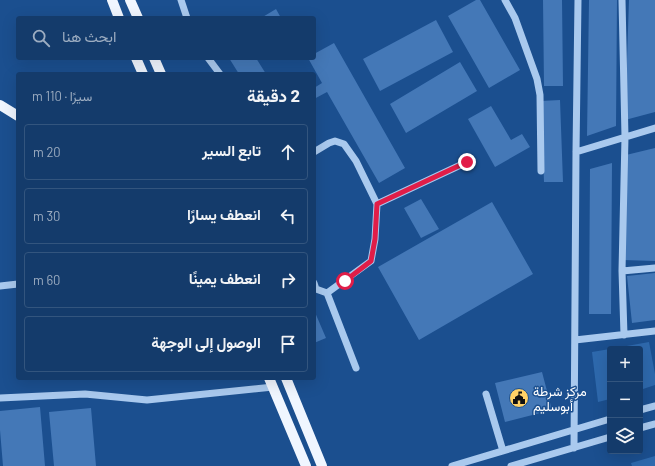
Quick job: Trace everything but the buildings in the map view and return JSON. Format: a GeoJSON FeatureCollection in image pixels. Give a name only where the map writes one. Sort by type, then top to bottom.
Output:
{"type":"FeatureCollection","features":[{"type":"Feature","properties":{"kind":"main road"},"geometry":{"type":"LineString","coordinates":[[112,0],[119,16]]}},
{"type":"Feature","properties":{"kind":"main road"},"geometry":{"type":"LineString","coordinates":[[130,0],[137,16]]}},
{"type":"Feature","properties":{"kind":"main road"},"geometry":{"type":"LineString","coordinates":[[137,60],[142,72]]}},
{"type":"Feature","properties":{"kind":"main road"},"geometry":{"type":"LineString","coordinates":[[155,60],[160,72]]}},
{"type":"Feature","properties":{"kind":"main road"},"geometry":{"type":"LineString","coordinates":[[0,105],[16,115]]}},
{"type":"Feature","properties":{"kind":"main road"},"geometry":{"type":"LineString","coordinates":[[287,380],[322,466]]}},
{"type":"Feature","properties":{"kind":"main road"},"geometry":{"type":"LineString","coordinates":[[271,383],[306,466]]}},
{"type":"Feature","properties":{"kind":"street"},"geometry":{"type":"LineString","coordinates":[[181,0],[186,16]]}},
{"type":"Feature","properties":{"kind":"street"},"geometry":{"type":"LineString","coordinates":[[506,0],[518,24],[537,79],[540,95],[541,171]]}},
{"type":"Feature","properties":{"kind":"street"},"geometry":{"type":"LineString","coordinates":[[574,448],[578,0]]}},
{"type":"Feature","properties":{"kind":"street"},"geometry":{"type":"LineString","coordinates":[[622,0],[625,137],[622,272],[624,335]]}},
{"type":"Feature","properties":{"kind":"street"},"geometry":{"type":"LineString","coordinates":[[210,60],[218,72]]}},
{"type":"Feature","properties":{"kind":"street"},"geometry":{"type":"LineString","coordinates":[[576,152],[655,128]]}},
{"type":"Feature","properties":{"kind":"street"},"geometry":{"type":"LineString","coordinates":[[316,151],[328,143],[335,141],[344,144],[356,161],[377,204],[375,239],[371,261],[327,293]]}},
{"type":"Feature","properties":{"kind":"street"},"geometry":{"type":"LineString","coordinates":[[377,204],[467,162]]}},
{"type":"Feature","properties":{"kind":"street"},"geometry":{"type":"LineString","coordinates":[[622,272],[655,268]]}},
{"type":"Feature","properties":{"kind":"street"},"geometry":{"type":"LineString","coordinates":[[0,286],[16,284]]}},
{"type":"Feature","properties":{"kind":"street"},"geometry":{"type":"LineString","coordinates":[[316,289],[327,293],[356,368]]}},
{"type":"Feature","properties":{"kind":"street"},"geometry":{"type":"LineString","coordinates":[[574,340],[655,331]]}},
{"type":"Feature","properties":{"kind":"street"},"geometry":{"type":"LineString","coordinates":[[0,398],[85,394],[147,400],[271,383]]}},
{"type":"Feature","properties":{"kind":"street"},"geometry":{"type":"LineString","coordinates":[[486,394],[503,450]]}},
{"type":"Feature","properties":{"kind":"street"},"geometry":{"type":"LineString","coordinates":[[643,409],[655,406]]}},
{"type":"Feature","properties":{"kind":"street"},"geometry":{"type":"LineString","coordinates":[[452,466],[607,420]]}},
{"type":"Feature","properties":{"kind":"street"},"geometry":{"type":"LineString","coordinates":[[643,427],[655,424]]}},
{"type":"Feature","properties":{"kind":"street"},"geometry":{"type":"LineString","coordinates":[[511,466],[607,438]]}},
{"type":"Feature","properties":{"kind":"shaded area"},"geometry":{"type":"Polygon","coordinates":[[[649,342],[655,374],[655,385],[643,389],[643,346],[627,346],[649,342]]]}},
{"type":"Feature","properties":{"kind":"shaded area"},"geometry":{"type":"Polygon","coordinates":[[[607,350],[607,400],[598,402],[592,352],[607,350]]]}},
{"type":"Feature","properties":{"kind":"shaded area"},"geometry":{"type":"Polygon","coordinates":[[[655,456],[655,466],[632,466],[631,463],[655,456]]]}},
{"type":"Feature","properties":{"kind":"place","name":"مركز شرطة أبوسليم"},"geometry":{"type":"Point","coordinates":[519,398]}},
{"type":"Feature","properties":{"kind":"route"},"geometry":{"type":"LineString","coordinates":[[345,281],[371,261],[375,239],[377,204],[467,162]]}}]}
